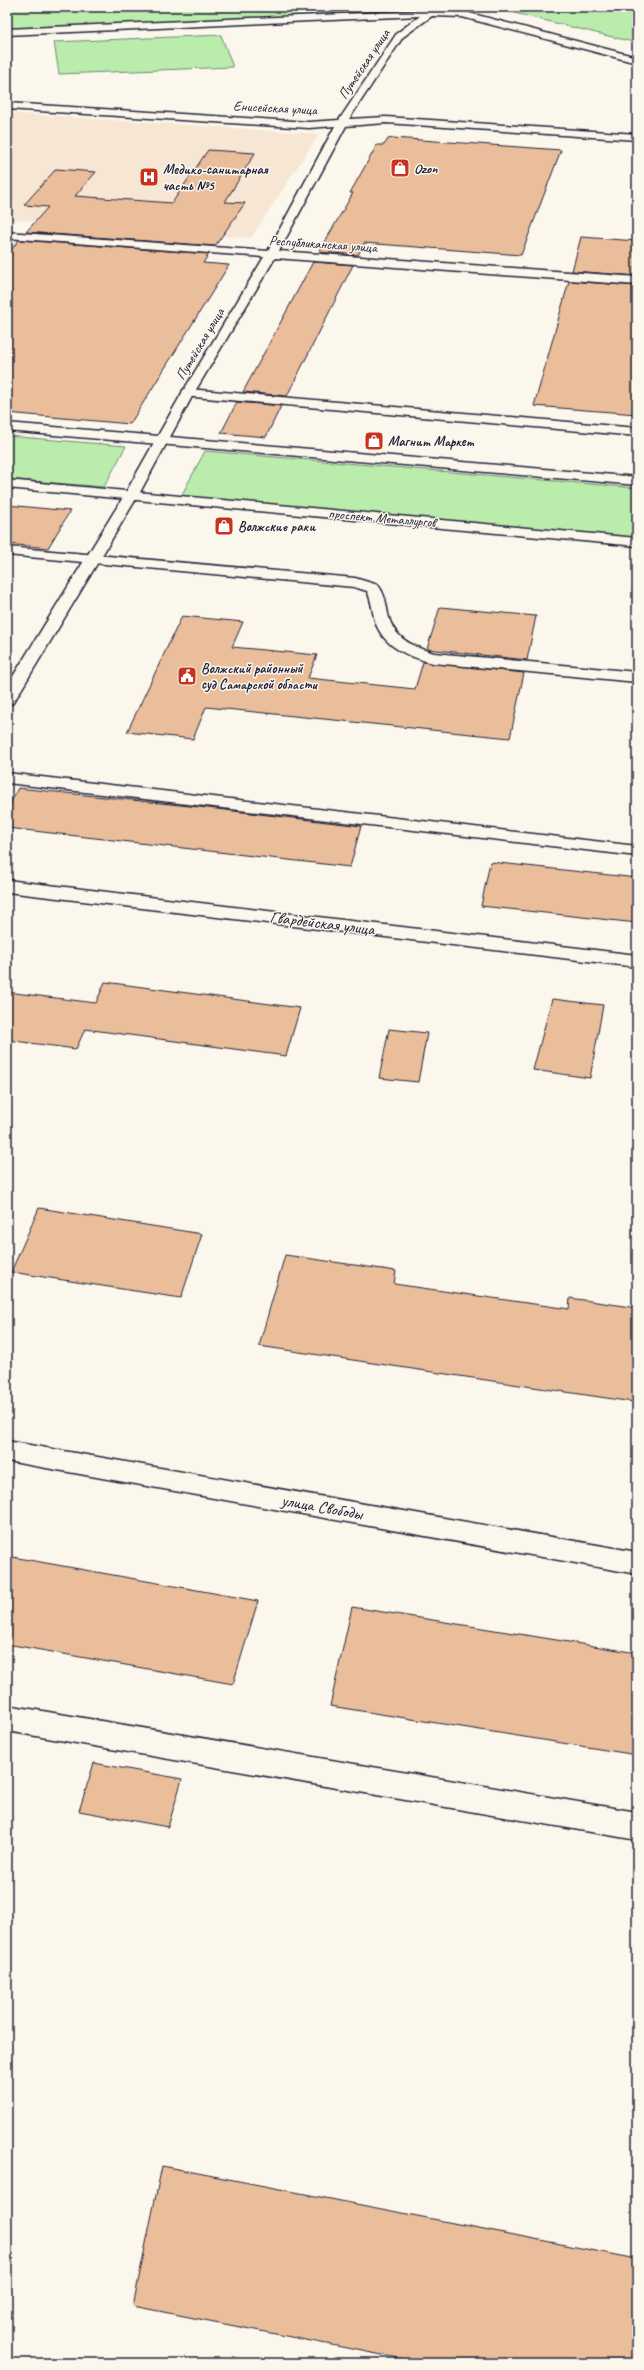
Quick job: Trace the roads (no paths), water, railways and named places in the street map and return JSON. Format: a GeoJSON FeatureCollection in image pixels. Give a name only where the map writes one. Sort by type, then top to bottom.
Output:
{"type":"FeatureCollection","features":[{"type":"Feature","properties":{"kind":"street"},"geometry":{"type":"LineString","coordinates":[[7,32],[430,14],[462,14],[637,60]]}},
{"type":"Feature","properties":{"kind":"street","name":"Путейская улица"},"geometry":{"type":"LineString","coordinates":[[7,700],[91,559],[132,494],[163,441],[188,393],[271,255],[342,123],[400,35],[430,14]]}},
{"type":"Feature","properties":{"kind":"street","name":"Енисейская улица"},"geometry":{"type":"LineString","coordinates":[[7,106],[309,125],[386,120],[637,136]]}},
{"type":"Feature","properties":{"kind":"street","name":"Республиканская улица"},"geometry":{"type":"LineString","coordinates":[[7,235],[637,281]]}},
{"type":"Feature","properties":{"kind":"street"},"geometry":{"type":"LineString","coordinates":[[188,393],[637,432]]}},
{"type":"Feature","properties":{"kind":"street"},"geometry":{"type":"LineString","coordinates":[[7,428],[637,481]]}},
{"type":"Feature","properties":{"kind":"street","name":"проспект Металлургов"},"geometry":{"type":"LineString","coordinates":[[7,484],[132,494],[637,542]]}},
{"type":"Feature","properties":{"kind":"street"},"geometry":{"type":"LineString","coordinates":[[7,551],[356,583],[373,588],[380,600],[383,624],[397,644],[415,653],[433,658],[637,676]]}},
{"type":"Feature","properties":{"kind":"street"},"geometry":{"type":"LineString","coordinates":[[7,778],[637,852]]}},
{"type":"Feature","properties":{"kind":"street","name":"Гвардейская улица"},"geometry":{"type":"LineString","coordinates":[[7,886],[637,961]]}},
{"type":"Feature","properties":{"kind":"street","name":"улица Свободы"},"geometry":{"type":"LineString","coordinates":[[7,1451],[637,1563]]}},
{"type":"Feature","properties":{"kind":"street"},"geometry":{"type":"LineString","coordinates":[[7,1718],[637,1826]]}},
{"type":"Feature","properties":{"kind":"place","name":"Ozon"},"geometry":{"type":"Point","coordinates":[400,168]}},
{"type":"Feature","properties":{"kind":"place","name":"Медико-санитарная часть №5"},"geometry":{"type":"Point","coordinates":[149,177]}},
{"type":"Feature","properties":{"kind":"place","name":"Магнит Маркет"},"geometry":{"type":"Point","coordinates":[374,441]}},
{"type":"Feature","properties":{"kind":"place","name":"Волжские раки"},"geometry":{"type":"Point","coordinates":[224,526]}},
{"type":"Feature","properties":{"kind":"place","name":"Волжский районный суд Самарской области"},"geometry":{"type":"Point","coordinates":[187,676]}}]}
